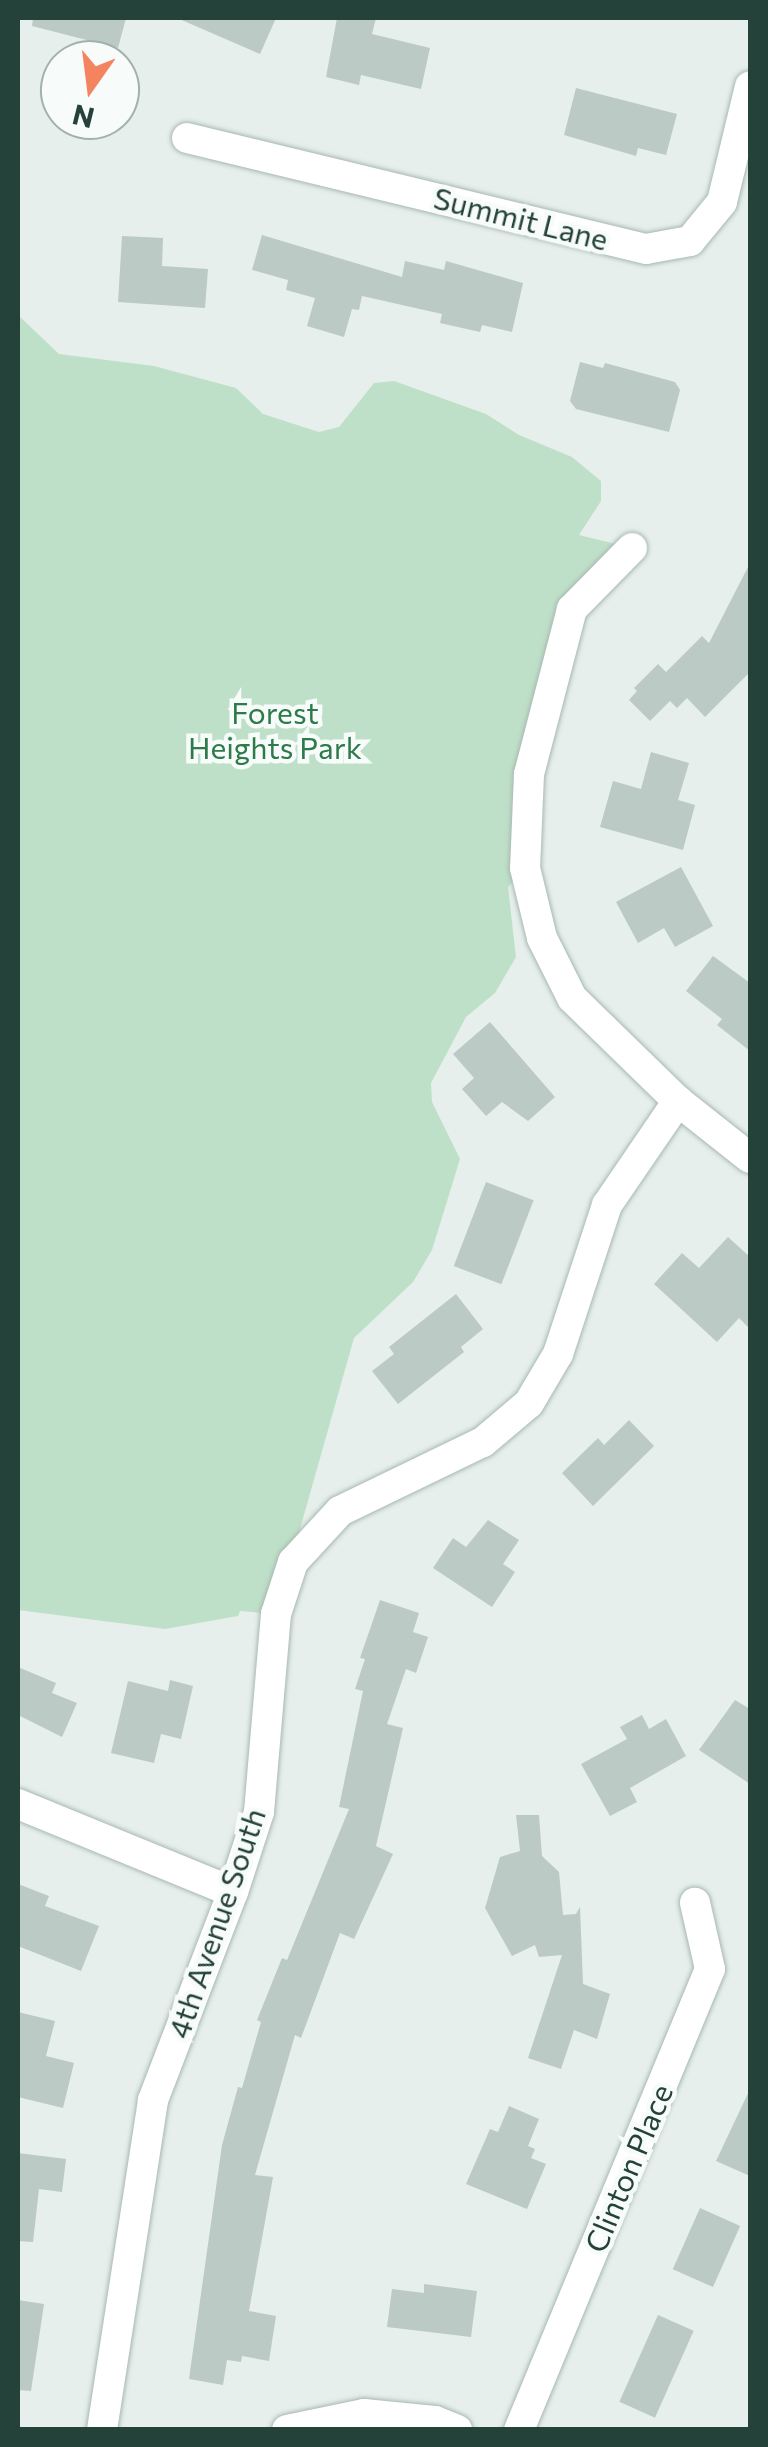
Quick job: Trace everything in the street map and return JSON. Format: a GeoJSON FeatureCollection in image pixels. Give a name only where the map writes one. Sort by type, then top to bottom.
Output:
{"type":"FeatureCollection","features":[{"type":"Feature","properties":{"kind":"street","name":"Summit Lane"},"geometry":{"type":"LineString","coordinates":[[186,138],[646,248],[690,242],[722,202],[750,86]]}},
{"type":"Feature","properties":{"kind":"street"},"geometry":{"type":"LineString","coordinates":[[632,548],[572,609],[529,774],[525,868],[542,938],[572,998],[678,1100],[750,1158]]}},
{"type":"Feature","properties":{"kind":"street","name":"4th Avenue South"},"geometry":{"type":"LineString","coordinates":[[102,2430],[153,2100],[233,1892],[259,1812],[276,1614],[293,1562],[340,1511],[482,1442],[529,1403],[558,1354],[607,1205],[678,1100]]}},
{"type":"Feature","properties":{"kind":"street"},"geometry":{"type":"LineString","coordinates":[[18,1804],[233,1892]]}},
{"type":"Feature","properties":{"kind":"street","name":"Clinton Place"},"geometry":{"type":"LineString","coordinates":[[519,2430],[710,1969],[695,1903]]}},
{"type":"Feature","properties":{"kind":"street"},"geometry":{"type":"LineString","coordinates":[[288,2430],[364,2414],[435,2421],[457,2430]]}},
{"type":"Feature","properties":{"kind":"green space","name":"Forest Heights Park"},"geometry":{"type":"Polygon","coordinates":[[[18,315],[59,354],[154,366],[236,388],[263,414],[319,432],[339,427],[374,383],[394,381],[486,414],[519,435],[572,457],[601,481],[601,501],[579,535],[632,548],[572,609],[525,868],[508,887],[516,957],[495,993],[466,1017],[431,1083],[432,1102],[460,1159],[432,1250],[413,1282],[354,1338],[276,1614],[240,1611],[238,1616],[165,1629],[18,1610],[18,315]]]}},
{"type":"Feature","properties":{"kind":"building"},"geometry":{"type":"Polygon","coordinates":[[[33,18],[126,18],[120,40],[87,40],[32,26],[33,18]]]}},
{"type":"Feature","properties":{"kind":"building"},"geometry":{"type":"Polygon","coordinates":[[[177,18],[276,18],[260,54],[177,18]]]}},
{"type":"Feature","properties":{"kind":"building"},"geometry":{"type":"Polygon","coordinates":[[[337,18],[376,18],[372,34],[430,48],[421,89],[361,75],[359,85],[326,77],[337,18]]]}},
{"type":"Feature","properties":{"kind":"building"},"geometry":{"type":"Polygon","coordinates":[[[576,88],[677,114],[666,155],[638,148],[636,156],[564,135],[576,88]]]}},
{"type":"Feature","properties":{"kind":"building"},"geometry":{"type":"Polygon","coordinates":[[[262,235],[402,277],[405,261],[444,270],[446,261],[523,283],[512,332],[482,325],[480,332],[440,323],[442,314],[362,296],[359,310],[352,309],[344,337],[307,326],[315,298],[286,290],[288,280],[252,270],[262,235]]]}},
{"type":"Feature","properties":{"kind":"building"},"geometry":{"type":"Polygon","coordinates":[[[122,236],[163,238],[162,266],[208,269],[205,308],[118,302],[122,236]]]}},
{"type":"Feature","properties":{"kind":"building"},"geometry":{"type":"Polygon","coordinates":[[[580,362],[603,368],[605,363],[675,382],[680,390],[669,432],[576,409],[570,401],[580,362]]]}},
{"type":"Feature","properties":{"kind":"building"},"geometry":{"type":"Polygon","coordinates":[[[750,563],[750,672],[705,717],[687,698],[677,708],[670,701],[650,721],[629,700],[637,691],[634,688],[658,664],[666,672],[702,636],[709,643],[750,563]]]}},
{"type":"Feature","properties":{"kind":"building"},"geometry":{"type":"Polygon","coordinates":[[[651,752],[689,763],[678,800],[695,805],[683,850],[600,827],[613,781],[641,789],[651,752]]]}},
{"type":"Feature","properties":{"kind":"building"},"geometry":{"type":"Polygon","coordinates":[[[681,867],[713,926],[675,947],[664,928],[638,943],[616,902],[681,867]]]}},
{"type":"Feature","properties":{"kind":"building"},"geometry":{"type":"Polygon","coordinates":[[[713,956],[750,983],[750,1051],[717,1025],[722,1019],[686,991],[713,956]]]}},
{"type":"Feature","properties":{"kind":"building"},"geometry":{"type":"Polygon","coordinates":[[[490,1022],[555,1097],[528,1121],[502,1102],[486,1116],[462,1089],[474,1078],[453,1054],[490,1022]]]}},
{"type":"Feature","properties":{"kind":"building"},"geometry":{"type":"Polygon","coordinates":[[[486,1182],[534,1200],[501,1284],[454,1266],[486,1182]]]}},
{"type":"Feature","properties":{"kind":"building"},"geometry":{"type":"Polygon","coordinates":[[[728,1237],[750,1257],[750,1329],[739,1318],[717,1342],[654,1284],[682,1253],[699,1268],[728,1237]]]}},
{"type":"Feature","properties":{"kind":"building"},"geometry":{"type":"Polygon","coordinates":[[[456,1294],[483,1329],[461,1347],[464,1352],[398,1404],[372,1371],[394,1354],[389,1347],[456,1294]]]}},
{"type":"Feature","properties":{"kind":"building"},"geometry":{"type":"Polygon","coordinates":[[[629,1420],[654,1446],[593,1506],[562,1473],[598,1438],[604,1445],[629,1420]]]}},
{"type":"Feature","properties":{"kind":"building"},"geometry":{"type":"Polygon","coordinates":[[[488,1520],[519,1540],[503,1564],[515,1572],[492,1607],[433,1568],[453,1538],[466,1547],[488,1520]]]}},
{"type":"Feature","properties":{"kind":"building"},"geometry":{"type":"Polygon","coordinates":[[[380,1600],[419,1613],[413,1632],[428,1637],[416,1673],[406,1669],[387,1724],[403,1728],[376,1846],[393,1854],[354,1939],[340,1933],[301,2038],[295,2035],[255,2175],[273,2177],[249,2311],[276,2316],[269,2361],[242,2356],[241,2362],[227,2360],[223,2385],[189,2379],[222,2145],[261,2022],[257,2020],[282,1958],[287,1960],[349,1809],[339,1807],[363,1691],[355,1689],[365,1659],[360,1658],[380,1600]]]}},
{"type":"Feature","properties":{"kind":"building"},"geometry":{"type":"Polygon","coordinates":[[[18,1667],[56,1683],[52,1693],[77,1703],[62,1737],[18,1715],[18,1667]]]}},
{"type":"Feature","properties":{"kind":"building"},"geometry":{"type":"Polygon","coordinates":[[[170,1680],[193,1686],[181,1739],[161,1734],[154,1763],[111,1753],[128,1681],[168,1691],[170,1680]]]}},
{"type":"Feature","properties":{"kind":"building"},"geometry":{"type":"Polygon","coordinates":[[[735,1700],[750,1709],[750,1784],[699,1750],[735,1700]]]}},
{"type":"Feature","properties":{"kind":"building"},"geometry":{"type":"Polygon","coordinates":[[[642,1715],[649,1729],[666,1719],[686,1756],[630,1788],[637,1802],[610,1816],[581,1764],[627,1739],[620,1727],[642,1715]]]}},
{"type":"Feature","properties":{"kind":"building"},"geometry":{"type":"Polygon","coordinates":[[[516,1815],[539,1815],[542,1856],[559,1872],[563,1915],[576,1914],[580,1907],[583,1984],[610,1994],[597,2039],[574,2030],[561,2069],[528,2058],[562,1955],[539,1957],[535,1945],[512,1956],[485,1908],[500,1857],[520,1851],[516,1815]]]}},
{"type":"Feature","properties":{"kind":"building"},"geometry":{"type":"Polygon","coordinates":[[[18,1884],[49,1896],[45,1906],[99,1926],[81,1971],[18,1946],[18,1884]]]}},
{"type":"Feature","properties":{"kind":"building"},"geometry":{"type":"Polygon","coordinates":[[[18,2012],[55,2021],[46,2056],[74,2063],[63,2108],[18,2097],[18,2012]]]}},
{"type":"Feature","properties":{"kind":"building"},"geometry":{"type":"Polygon","coordinates":[[[750,2089],[750,2176],[716,2161],[750,2089]]]}},
{"type":"Feature","properties":{"kind":"building"},"geometry":{"type":"Polygon","coordinates":[[[509,2106],[539,2119],[528,2146],[535,2149],[531,2158],[546,2164],[527,2209],[466,2184],[490,2129],[498,2132],[509,2106]]]}},
{"type":"Feature","properties":{"kind":"building"},"geometry":{"type":"Polygon","coordinates":[[[18,2153],[66,2159],[62,2192],[39,2189],[33,2242],[18,2241],[18,2153]]]}},
{"type":"Feature","properties":{"kind":"building"},"geometry":{"type":"Polygon","coordinates":[[[700,2208],[740,2226],[713,2287],[673,2269],[700,2208]]]}},
{"type":"Feature","properties":{"kind":"building"},"geometry":{"type":"Polygon","coordinates":[[[424,2284],[477,2291],[471,2337],[387,2327],[392,2289],[424,2293],[424,2284]]]}},
{"type":"Feature","properties":{"kind":"building"},"geometry":{"type":"Polygon","coordinates":[[[18,2300],[44,2304],[31,2391],[18,2390],[18,2300]]]}},
{"type":"Feature","properties":{"kind":"building"},"geometry":{"type":"Polygon","coordinates":[[[658,2315],[694,2331],[655,2418],[619,2402],[658,2315]]]}}]}
